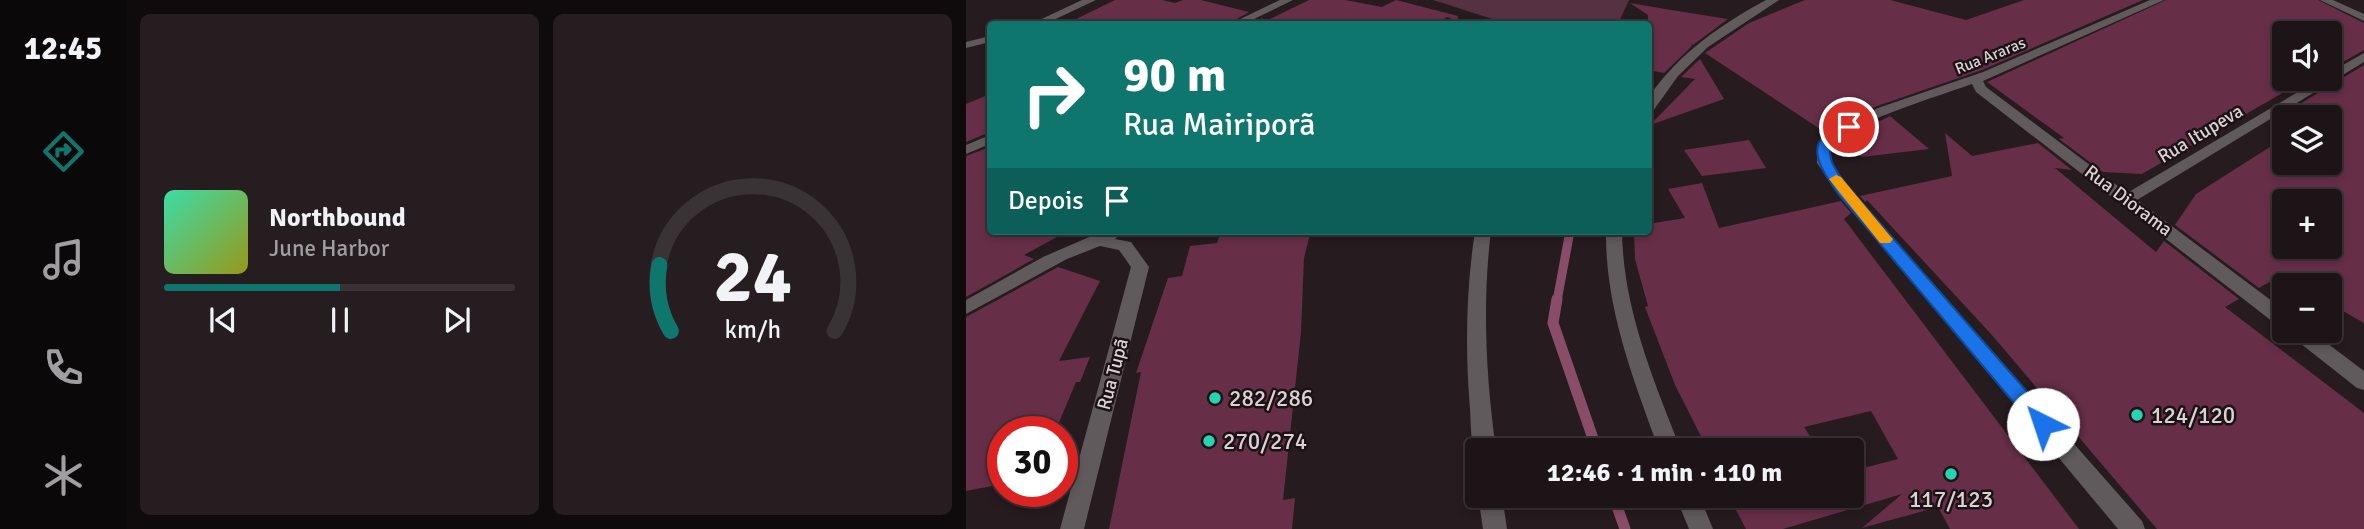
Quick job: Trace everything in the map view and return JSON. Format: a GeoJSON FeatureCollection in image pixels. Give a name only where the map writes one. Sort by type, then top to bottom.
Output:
{"type":"FeatureCollection","features":[{"type":"Feature","properties":{"kind":"street"},"geometry":{"type":"LineString","coordinates":[[1044,21],[1091,0]]}},
{"type":"Feature","properties":{"kind":"street"},"geometry":{"type":"LineString","coordinates":[[1242,21],[1288,0]]}},
{"type":"Feature","properties":{"kind":"street"},"geometry":{"type":"LineString","coordinates":[[1652,101],[1662,84],[1682,62],[1732,23],[1774,0]]}},
{"type":"Feature","properties":{"kind":"street","name":"Rua Araras"},"geometry":{"type":"LineString","coordinates":[[2133,529],[1844,192],[1824,163],[1825,146],[1831,135],[1883,111],[1976,80],[2159,0]]}},
{"type":"Feature","properties":{"kind":"street"},"geometry":{"type":"LineString","coordinates":[[2325,0],[2364,18]]}},
{"type":"Feature","properties":{"kind":"street"},"geometry":{"type":"LineString","coordinates":[[966,45],[987,40]]}},
{"type":"Feature","properties":{"kind":"street","name":"Rua Itupeva"},"geometry":{"type":"LineString","coordinates":[[2342,70],[2364,57]]}},
{"type":"Feature","properties":{"kind":"street","name":"Rua Diorama"},"geometry":{"type":"LineString","coordinates":[[1976,80],[1981,89],[2129,199],[2272,311]]}},
{"type":"Feature","properties":{"kind":"street","name":"Rua Itupeva"},"geometry":{"type":"LineString","coordinates":[[2129,199],[2308,91]]}},
{"type":"Feature","properties":{"kind":"street"},"geometry":{"type":"LineString","coordinates":[[966,150],[987,140]]}},
{"type":"Feature","properties":{"kind":"street"},"geometry":{"type":"LineString","coordinates":[[1483,235],[1478,283],[1478,394],[1484,438]]}},
{"type":"Feature","properties":{"kind":"street"},"geometry":{"type":"LineString","coordinates":[[1615,235],[1612,259],[1634,354],[1666,438]]}},
{"type":"Feature","properties":{"kind":"street"},"geometry":{"type":"LineString","coordinates":[[966,308],[1062,255],[1108,236]]}},
{"type":"Feature","properties":{"kind":"street","name":"Rua Tupã"},"geometry":{"type":"LineString","coordinates":[[1072,529],[1140,267],[1125,246],[1108,236]]}},
{"type":"Feature","properties":{"kind":"street"},"geometry":{"type":"LineString","coordinates":[[2314,343],[2364,382]]}},
{"type":"Feature","properties":{"kind":"street"},"geometry":{"type":"LineString","coordinates":[[1492,508],[1494,529]]}},
{"type":"Feature","properties":{"kind":"street"},"geometry":{"type":"LineString","coordinates":[[1692,508],[1701,529]]}},
{"type":"Feature","properties":{"kind":"shaded area"},"geometry":{"type":"Polygon","coordinates":[[[1433,0],[1629,0],[1619,21],[1499,21],[1433,0]]]}},
{"type":"Feature","properties":{"kind":"building"},"geometry":{"type":"Polygon","coordinates":[[[1115,0],[1162,0],[1175,3],[1201,0],[1249,12],[1233,21],[1072,21],[1115,0]]]}},
{"type":"Feature","properties":{"kind":"building"},"geometry":{"type":"Polygon","coordinates":[[[1309,0],[1345,0],[1382,7],[1396,0],[1458,16],[1457,21],[1447,17],[1441,21],[1266,21],[1309,0]]]}},
{"type":"Feature","properties":{"kind":"building"},"geometry":{"type":"Polygon","coordinates":[[[1805,0],[1890,0],[1966,20],[2024,0],[2143,0],[1982,70],[1877,106],[1823,131],[1705,53],[1749,23],[1805,0]]]}},
{"type":"Feature","properties":{"kind":"building"},"geometry":{"type":"Polygon","coordinates":[[[2166,0],[2318,0],[2364,23],[2364,50],[2342,63],[2342,21],[2272,21],[2272,91],[2286,91],[2142,174],[2103,172],[2059,139],[2064,138],[1987,82],[2166,0]]]}},
{"type":"Feature","properties":{"kind":"building"},"geometry":{"type":"Polygon","coordinates":[[[1630,3],[1728,19],[1691,44],[1664,73],[1652,71],[1652,21],[1648,21],[1648,15],[1630,3]]]}},
{"type":"Feature","properties":{"kind":"building"},"geometry":{"type":"Polygon","coordinates":[[[1700,59],[1724,99],[1652,124],[1695,79],[1681,77],[1700,59]]]}},
{"type":"Feature","properties":{"kind":"building"},"geometry":{"type":"Polygon","coordinates":[[[2364,65],[2364,323],[2342,310],[2342,273],[2272,273],[2272,281],[2259,288],[2175,225],[2196,194],[2272,146],[2272,175],[2342,175],[2342,105],[2301,105],[2321,91],[2342,91],[2342,78],[2364,65]]]}},
{"type":"Feature","properties":{"kind":"building"},"geometry":{"type":"Polygon","coordinates":[[[987,95],[987,133],[966,142],[966,104],[987,95]]]}},
{"type":"Feature","properties":{"kind":"building"},"geometry":{"type":"Polygon","coordinates":[[[1890,116],[1929,149],[1862,157],[1839,141],[1890,116]]]}},
{"type":"Feature","properties":{"kind":"building"},"geometry":{"type":"Polygon","coordinates":[[[1945,133],[1972,156],[2038,143],[2072,170],[2055,168],[2156,252],[2164,241],[2239,299],[2225,307],[2364,413],[2364,529],[2157,529],[1991,334],[1867,200],[1865,202],[1860,196],[1952,176],[1945,133]]]}},
{"type":"Feature","properties":{"kind":"building"},"geometry":{"type":"Polygon","coordinates":[[[1749,140],[1766,168],[1702,176],[1684,150],[1749,140]]]}},
{"type":"Feature","properties":{"kind":"building"},"geometry":{"type":"Polygon","coordinates":[[[987,148],[987,235],[1061,235],[1024,255],[1034,259],[966,297],[966,156],[987,148]]]}},
{"type":"Feature","properties":{"kind":"building"},"geometry":{"type":"Polygon","coordinates":[[[1702,183],[1719,228],[1841,201],[1851,213],[1844,219],[2079,529],[1950,529],[1938,507],[1862,528],[1902,494],[1864,505],[1864,468],[1898,459],[1871,411],[1804,427],[1811,438],[1702,438],[1675,385],[1645,307],[1648,306],[1635,259],[1634,235],[1652,235],[1652,223],[1685,218],[1668,189],[1702,183]]]}},
{"type":"Feature","properties":{"kind":"building"},"geometry":{"type":"Polygon","coordinates":[[[1220,235],[1310,235],[1304,258],[1301,332],[1283,500],[1295,498],[1292,529],[1109,529],[1141,372],[1136,373],[1168,278],[1182,276],[1190,246],[1217,243],[1220,235]]]}},
{"type":"Feature","properties":{"kind":"building"},"geometry":{"type":"Polygon","coordinates":[[[1058,267],[1100,281],[1059,361],[1090,357],[1062,416],[987,416],[987,487],[966,491],[966,317],[1058,267]]]}},
{"type":"Feature","properties":{"kind":"building"},"geometry":{"type":"Polygon","coordinates":[[[1735,508],[1854,508],[1783,529],[1746,529],[1735,508]]]}},
{"type":"Feature","properties":{"kind":"waterway"},"geometry":{"type":"LineString","coordinates":[[1557,301],[1569,235]]}},
{"type":"Feature","properties":{"kind":"waterway"},"geometry":{"type":"LineString","coordinates":[[1557,299],[1553,323],[1593,438]]}},
{"type":"Feature","properties":{"kind":"waterway"},"geometry":{"type":"LineString","coordinates":[[1618,508],[1625,529]]}},
{"type":"Feature","properties":{"kind":"slow traffic"},"geometry":{"type":"LineString","coordinates":[[1836,179],[1885,239]]}},
{"type":"Feature","properties":{"kind":"place","name":"282/286"},"geometry":{"type":"Point","coordinates":[1215,398]}},
{"type":"Feature","properties":{"kind":"place","name":"124/120"},"geometry":{"type":"Point","coordinates":[2137,415]}},
{"type":"Feature","properties":{"kind":"place","name":"270/274"},"geometry":{"type":"Point","coordinates":[1209,441]}},
{"type":"Feature","properties":{"kind":"place","name":"117/123"},"geometry":{"type":"Point","coordinates":[1951,474]}},
{"type":"Feature","properties":{"kind":"route"},"geometry":{"type":"LineString","coordinates":[[1849,127],[1831,135],[1825,146],[1824,163],[1844,192],[2043,424]]}}]}
